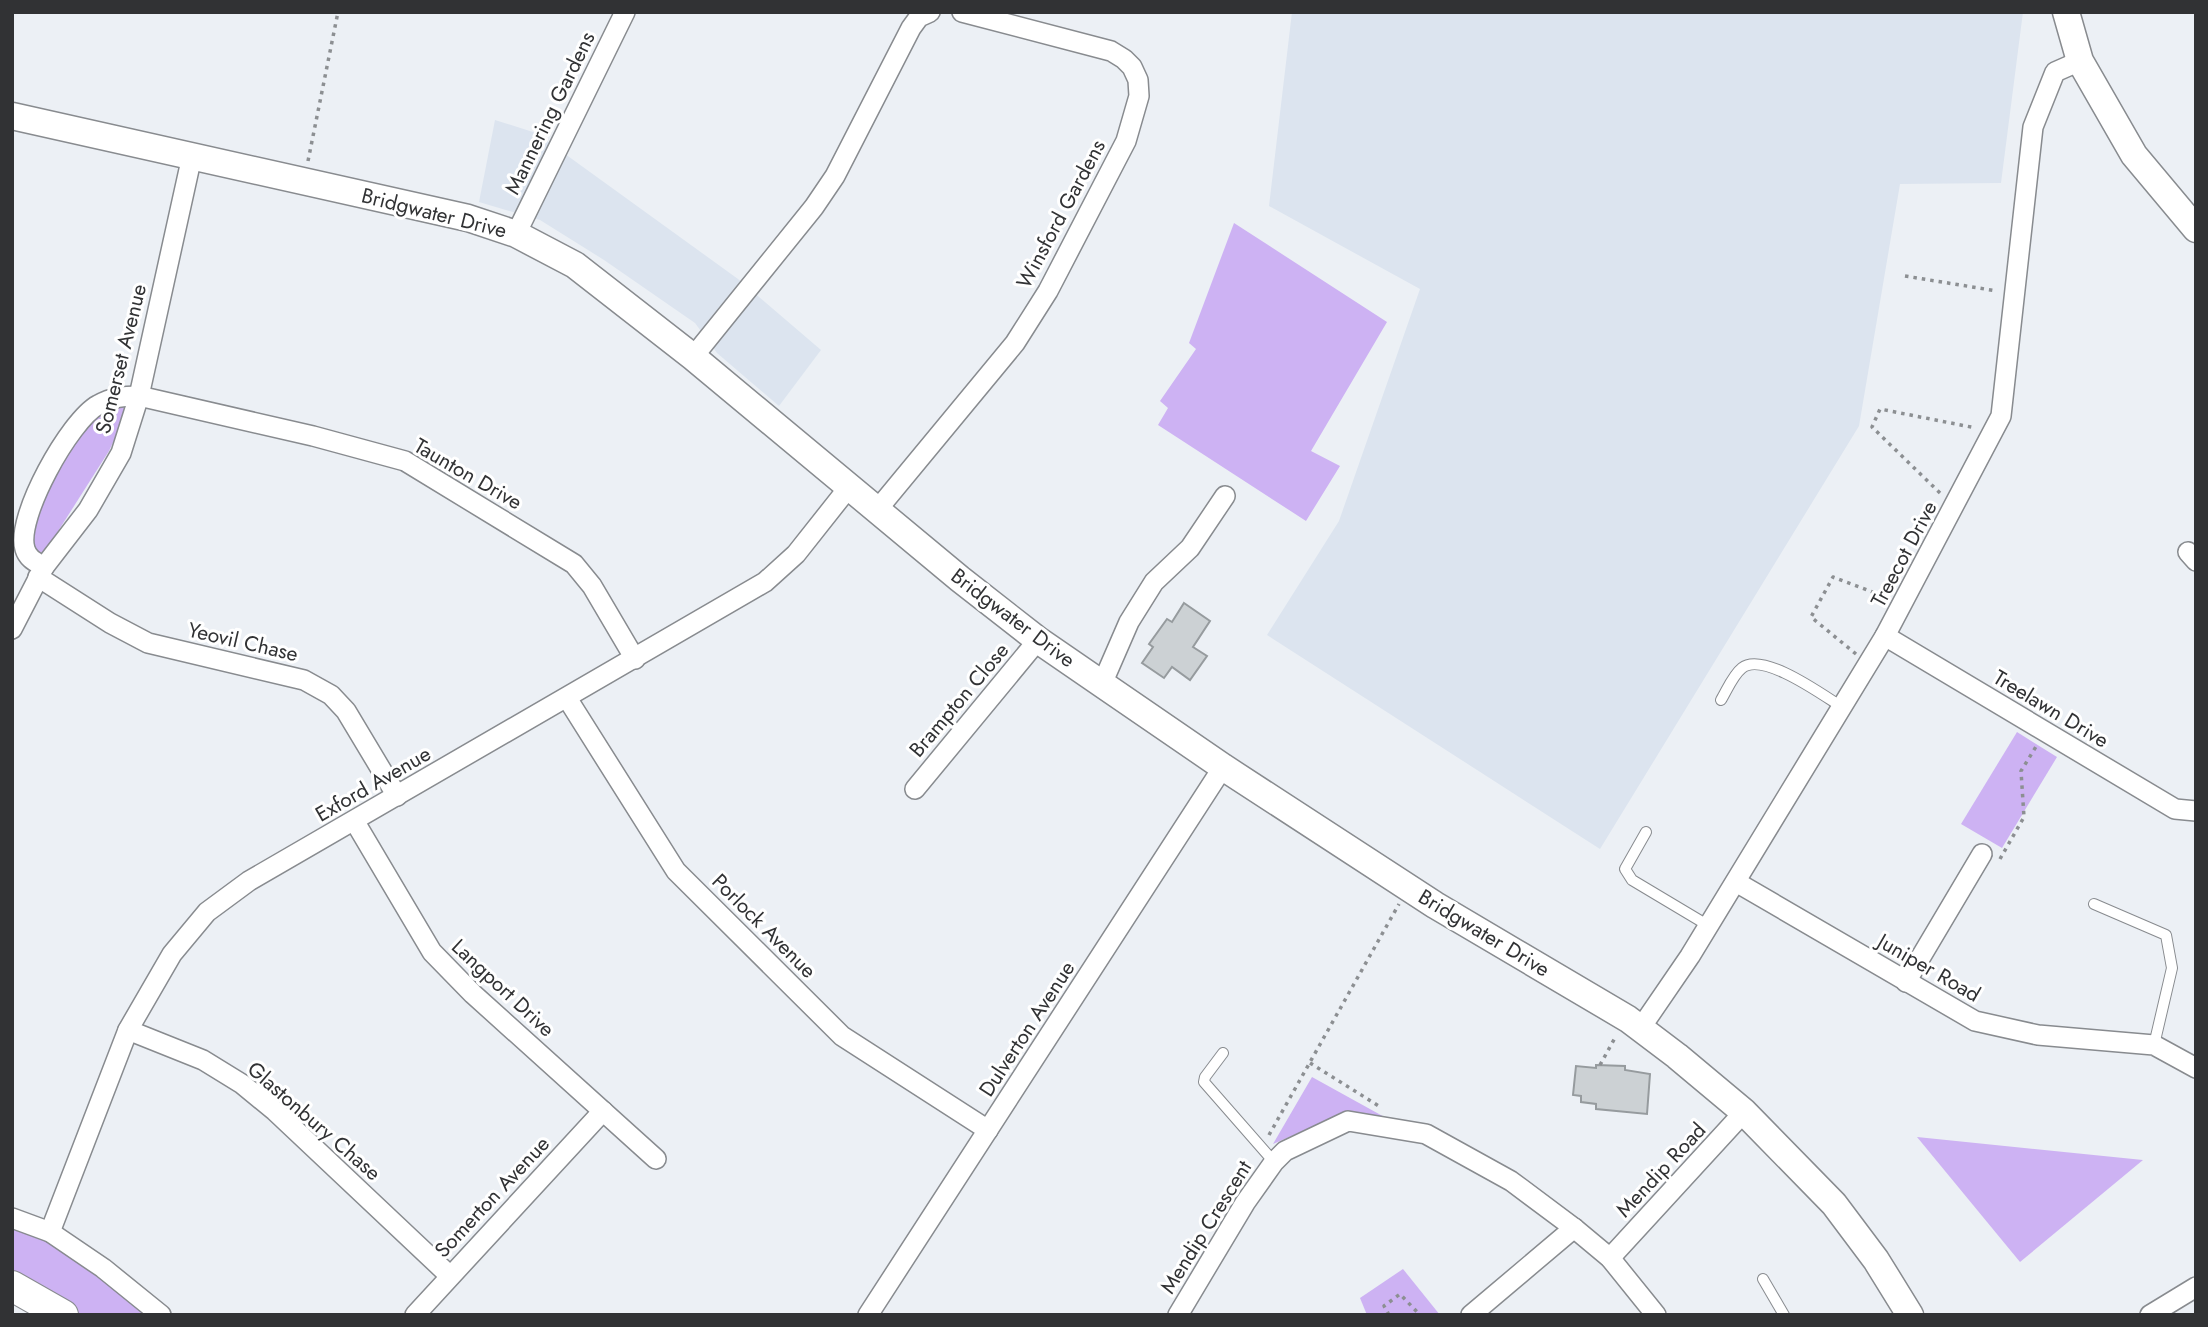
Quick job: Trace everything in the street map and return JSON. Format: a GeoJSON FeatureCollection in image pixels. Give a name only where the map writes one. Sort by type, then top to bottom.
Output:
{"type":"FeatureCollection","features":[{"type":"Feature","properties":{"kind":"main road"},"geometry":{"type":"LineString","coordinates":[[12,1286],[63,1315]]}},
{"type":"Feature","properties":{"kind":"street","name":"Mannering Gardens"},"geometry":{"type":"LineString","coordinates":[[516,233],[625,12]]}},
{"type":"Feature","properties":{"kind":"street"},"geometry":{"type":"LineString","coordinates":[[693,357],[814,207],[835,176],[911,28],[919,17],[929,12]]}},
{"type":"Feature","properties":{"kind":"street","name":"Winsford Gardens"},"geometry":{"type":"LineString","coordinates":[[877,510],[1014,343],[1048,291],[1126,141],[1139,96],[1138,80],[1132,67],[1111,51],[962,12]]}},
{"type":"Feature","properties":{"kind":"street"},"geometry":{"type":"LineString","coordinates":[[2066,12],[2080,61],[2134,155],[2196,229]]}},
{"type":"Feature","properties":{"kind":"street","name":"Treecot Drive"},"geometry":{"type":"LineString","coordinates":[[1634,1024],[1709,926],[1885,636],[2001,416],[2033,127],[2055,72],[2080,61]]}},
{"type":"Feature","properties":{"kind":"street","name":"Bridgwater Drive"},"geometry":{"type":"LineString","coordinates":[[12,116],[468,218],[516,233],[575,265],[693,357],[1038,640],[1223,767],[1408,888],[1634,1024],[1677,1056],[1744,1112],[1834,1204],[1876,1260],[1910,1315]]}},
{"type":"Feature","properties":{"kind":"street","name":"Somerset Avenue"},"geometry":{"type":"LineString","coordinates":[[12,629],[41,572],[88,510],[121,453],[139,396],[191,156]]}},
{"type":"Feature","properties":{"kind":"street"},"geometry":{"type":"LineString","coordinates":[[41,572],[25,549],[24,537],[25,525],[41,482],[66,440],[96,406],[116,397],[139,396]]}},
{"type":"Feature","properties":{"kind":"street","name":"Taunton Drive"},"geometry":{"type":"LineString","coordinates":[[139,396],[313,436],[405,461],[574,564],[593,586],[635,659]]}},
{"type":"Feature","properties":{"kind":"street","name":"Exford Avenue"},"geometry":{"type":"LineString","coordinates":[[50,1233],[128,1030],[172,954],[207,912],[249,881],[765,582],[796,554],[849,487]]}},
{"type":"Feature","properties":{"kind":"street"},"geometry":{"type":"LineString","coordinates":[[1102,684],[1129,622],[1154,582],[1190,548],[1226,496]]}},
{"type":"Feature","properties":{"kind":"street","name":"Yeovil Chase"},"geometry":{"type":"LineString","coordinates":[[41,572],[110,623],[148,643],[304,680],[331,695],[346,711],[397,796]]}},
{"type":"Feature","properties":{"kind":"street","name":"Treelawn Drive"},"geometry":{"type":"LineString","coordinates":[[1885,636],[2175,809],[2196,811]]}},
{"type":"Feature","properties":{"kind":"street","name":"Brampton Close"},"geometry":{"type":"LineString","coordinates":[[915,789],[1038,640]]}},
{"type":"Feature","properties":{"kind":"street","name":"Porlock Avenue"},"geometry":{"type":"LineString","coordinates":[[567,698],[676,871],[842,1036],[988,1130]]}},
{"type":"Feature","properties":{"kind":"street","name":"Dulverton Avenue"},"geometry":{"type":"LineString","coordinates":[[868,1315],[1223,767]]}},
{"type":"Feature","properties":{"kind":"street","name":"Langport Drive"},"geometry":{"type":"LineString","coordinates":[[355,821],[411,921],[432,952],[473,994],[656,1158]]}},
{"type":"Feature","properties":{"kind":"street"},"geometry":{"type":"LineString","coordinates":[[1906,982],[1990,859]]}},
{"type":"Feature","properties":{"kind":"street","name":"Juniper Road"},"geometry":{"type":"LineString","coordinates":[[1736,882],[1975,1021],[2038,1035],[2154,1045],[2196,1068]]}},
{"type":"Feature","properties":{"kind":"street","name":"Glastonbury Chase"},"geometry":{"type":"LineString","coordinates":[[128,1030],[203,1060],[242,1084],[275,1111],[450,1276]]}},
{"type":"Feature","properties":{"kind":"street","name":"Somerton Avenue"},"geometry":{"type":"LineString","coordinates":[[415,1315],[603,1111]]}},
{"type":"Feature","properties":{"kind":"street","name":"Mendip Road"},"geometry":{"type":"LineString","coordinates":[[1610,1258],[1744,1112]]}},
{"type":"Feature","properties":{"kind":"street","name":"Mendip Crescent"},"geometry":{"type":"LineString","coordinates":[[1178,1315],[1245,1203],[1274,1162],[1285,1151],[1348,1121],[1426,1135],[1511,1181],[1610,1258],[1656,1315]]}},
{"type":"Feature","properties":{"kind":"street"},"geometry":{"type":"LineString","coordinates":[[12,1218],[50,1233],[103,1268],[161,1315]]}},
{"type":"Feature","properties":{"kind":"street"},"geometry":{"type":"LineString","coordinates":[[1471,1315],[1574,1228]]}},
{"type":"Feature","properties":{"kind":"street"},"geometry":{"type":"LineString","coordinates":[[2150,1315],[2196,1287]]}},
{"type":"Feature","properties":{"kind":"lane"},"geometry":{"type":"LineString","coordinates":[[1721,700],[1743,667],[1762,664],[1780,670],[1842,707]]}},
{"type":"Feature","properties":{"kind":"lane"},"geometry":{"type":"LineString","coordinates":[[1646,832],[1625,869],[1632,880],[1709,926]]}},
{"type":"Feature","properties":{"kind":"lane"},"geometry":{"type":"LineString","coordinates":[[2094,904],[2166,935],[2172,968],[2154,1045]]}},
{"type":"Feature","properties":{"kind":"lane"},"geometry":{"type":"LineString","coordinates":[[1223,1053],[1204,1082],[1274,1162]]}},
{"type":"Feature","properties":{"kind":"lane"},"geometry":{"type":"LineString","coordinates":[[1763,1279],[1784,1315]]}},
{"type":"Feature","properties":{"kind":"path"},"geometry":{"type":"LineString","coordinates":[[304,181],[338,12]]}},
{"type":"Feature","properties":{"kind":"path"},"geometry":{"type":"LineString","coordinates":[[1905,276],[2015,294]]}},
{"type":"Feature","properties":{"kind":"path"},"geometry":{"type":"LineString","coordinates":[[1954,507],[1872,427],[1880,409],[1994,431]]}},
{"type":"Feature","properties":{"kind":"path"},"geometry":{"type":"LineString","coordinates":[[1868,664],[1811,617],[1833,577],[1904,604]]}},
{"type":"Feature","properties":{"kind":"path"},"geometry":{"type":"LineString","coordinates":[[1990,859],[2024,817],[2021,771],[2045,732]]}},
{"type":"Feature","properties":{"kind":"path"},"geometry":{"type":"LineString","coordinates":[[1274,1162],[1264,1143],[1408,888]]}},
{"type":"Feature","properties":{"kind":"path"},"geometry":{"type":"LineString","coordinates":[[1600,1065],[1634,1024]]}},
{"type":"Feature","properties":{"kind":"path"},"geometry":{"type":"LineString","coordinates":[[1310,1063],[1391,1113]]}},
{"type":"Feature","properties":{"kind":"path"},"geometry":{"type":"LineString","coordinates":[[1389,1315],[1384,1306],[1400,1294],[1420,1315]]}},
{"type":"Feature","properties":{"kind":"shaded area"},"geometry":{"type":"Polygon","coordinates":[[[1292,12],[2023,12],[2001,183],[1900,184],[1859,426],[1600,849],[1267,635],[1339,521],[1420,289],[1269,206],[1292,12]]]}},
{"type":"Feature","properties":{"kind":"shaded area"},"geometry":{"type":"Polygon","coordinates":[[[495,120],[536,133],[738,279],[821,350],[779,406],[717,353],[695,323],[604,260],[540,220],[479,202],[495,120]]]}},
{"type":"Feature","properties":{"kind":"shaded area"},"geometry":{"type":"Polygon","coordinates":[[[1234,223],[1387,322],[1311,451],[1340,466],[1306,521],[1158,425],[1168,408],[1160,401],[1196,349],[1189,343],[1234,223]]]}},
{"type":"Feature","properties":{"kind":"shaded area"},"geometry":{"type":"Polygon","coordinates":[[[106,405],[124,405],[127,413],[109,451],[48,547],[42,552],[35,552],[31,546],[33,521],[70,443],[106,405]]]}},
{"type":"Feature","properties":{"kind":"shaded area"},"geometry":{"type":"Polygon","coordinates":[[[2017,732],[2057,757],[2002,848],[1961,824],[2017,732]]]}},
{"type":"Feature","properties":{"kind":"shaded area"},"geometry":{"type":"Polygon","coordinates":[[[1312,1077],[1388,1119],[1340,1115],[1273,1144],[1312,1077]]]}},
{"type":"Feature","properties":{"kind":"shaded area"},"geometry":{"type":"Polygon","coordinates":[[[1917,1137],[2143,1160],[2020,1262],[1917,1137]]]}},
{"type":"Feature","properties":{"kind":"shaded area"},"geometry":{"type":"Polygon","coordinates":[[[12,1220],[55,1236],[155,1315],[80,1315],[12,1270],[12,1220]]]}},
{"type":"Feature","properties":{"kind":"shaded area"},"geometry":{"type":"Polygon","coordinates":[[[1403,1269],[1440,1315],[1367,1315],[1360,1298],[1403,1269]]]}},
{"type":"Feature","properties":{"kind":"building"},"geometry":{"type":"Polygon","coordinates":[[[1184,603],[1210,621],[1193,647],[1207,656],[1190,680],[1172,667],[1164,678],[1142,663],[1153,647],[1149,644],[1167,619],[1172,622],[1184,603]]]}},
{"type":"Feature","properties":{"kind":"building"},"geometry":{"type":"Polygon","coordinates":[[[1596,1065],[1625,1066],[1625,1070],[1650,1074],[1647,1114],[1596,1109],[1596,1104],[1581,1102],[1581,1096],[1573,1095],[1576,1066],[1596,1068],[1596,1065]]]}}]}
